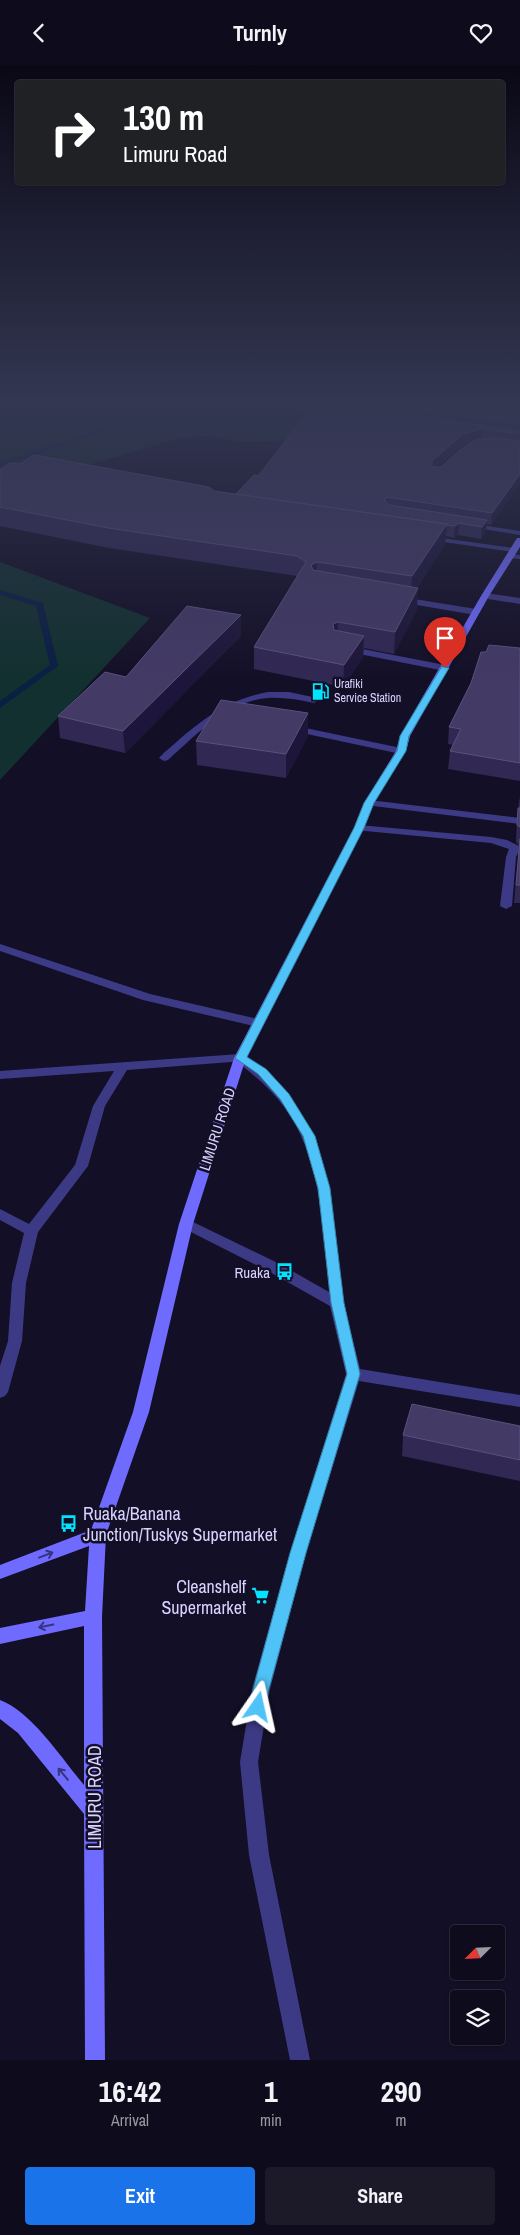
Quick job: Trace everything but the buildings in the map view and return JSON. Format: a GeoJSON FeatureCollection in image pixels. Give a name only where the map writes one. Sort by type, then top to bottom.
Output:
{"type":"FeatureCollection","features":[{"type":"Feature","properties":{"kind":"main road","name":"LIMURU ROAD"},"geometry":{"type":"LineString","coordinates":[[95,2060],[93,1617],[98,1535],[141,1412],[186,1223],[240,1058],[359,828],[369,803],[401,751],[405,736],[485,596],[517,549]]}},
{"type":"Feature","properties":{"kind":"main road"},"geometry":{"type":"LineString","coordinates":[[0,1572],[98,1535]]}},
{"type":"Feature","properties":{"kind":"main road"},"geometry":{"type":"LineString","coordinates":[[0,1636],[93,1617]]}},
{"type":"Feature","properties":{"kind":"main road"},"geometry":{"type":"LineString","coordinates":[[0,1708],[24,1727],[94,1811]]}},
{"type":"Feature","properties":{"kind":"street"},"geometry":{"type":"LineString","coordinates":[[464,524],[520,533]]}},
{"type":"Feature","properties":{"kind":"street"},"geometry":{"type":"LineString","coordinates":[[417,536],[517,549]]}},
{"type":"Feature","properties":{"kind":"street"},"geometry":{"type":"LineString","coordinates":[[485,596],[520,601]]}},
{"type":"Feature","properties":{"kind":"street"},"geometry":{"type":"LineString","coordinates":[[392,599],[476,612]]}},
{"type":"Feature","properties":{"kind":"street"},"geometry":{"type":"LineString","coordinates":[[336,648],[445,668]]}},
{"type":"Feature","properties":{"kind":"street"},"geometry":{"type":"LineString","coordinates":[[164,757],[218,713],[232,704],[262,695],[285,694],[314,700]]}},
{"type":"Feature","properties":{"kind":"street"},"geometry":{"type":"LineString","coordinates":[[218,713],[237,717]]}},
{"type":"Feature","properties":{"kind":"street"},"geometry":{"type":"LineString","coordinates":[[276,725],[401,751]]}},
{"type":"Feature","properties":{"kind":"street"},"geometry":{"type":"LineString","coordinates":[[369,803],[520,821]]}},
{"type":"Feature","properties":{"kind":"street"},"geometry":{"type":"LineString","coordinates":[[359,828],[491,840],[503,842],[515,848],[511,857],[506,906]]}},
{"type":"Feature","properties":{"kind":"street"},"geometry":{"type":"LineString","coordinates":[[0,947],[147,997],[258,1023]]}},
{"type":"Feature","properties":{"kind":"street"},"geometry":{"type":"LineString","coordinates":[[0,1075],[240,1058],[262,1072],[285,1097],[309,1136],[324,1188],[338,1303],[354,1374],[298,1553],[261,1689],[249,1761],[258,1855],[300,2060]]}},
{"type":"Feature","properties":{"kind":"street"},"geometry":{"type":"LineString","coordinates":[[0,1391],[15,1341],[19,1283],[31,1231],[81,1166],[99,1106],[123,1067]]}},
{"type":"Feature","properties":{"kind":"street"},"geometry":{"type":"LineString","coordinates":[[0,1214],[31,1231]]}},
{"type":"Feature","properties":{"kind":"street"},"geometry":{"type":"LineString","coordinates":[[186,1223],[273,1267],[338,1303]]}},
{"type":"Feature","properties":{"kind":"street"},"geometry":{"type":"LineString","coordinates":[[354,1374],[520,1401]]}},
{"type":"Feature","properties":{"kind":"green space"},"geometry":{"type":"Polygon","coordinates":[[[0,562],[150,618],[0,780],[0,562]]]}},
{"type":"Feature","properties":{"kind":"waterway"},"geometry":{"type":"LineString","coordinates":[[0,592],[40,605],[54,666],[0,705]]}},
{"type":"Feature","properties":{"kind":"place","name":"Urafiki Service Station"},"geometry":{"type":"Point","coordinates":[320,691]}},
{"type":"Feature","properties":{"kind":"place","name":"Ruaka"},"geometry":{"type":"Point","coordinates":[284,1272]}},
{"type":"Feature","properties":{"kind":"place","name":"Ruaka/Banana Junction/Tuskys Supermarket"},"geometry":{"type":"Point","coordinates":[69,1523]}},
{"type":"Feature","properties":{"kind":"place","name":"Cleanshelf Supermarket"},"geometry":{"type":"Point","coordinates":[260,1596]}},
{"type":"Feature","properties":{"kind":"route"},"geometry":{"type":"LineString","coordinates":[[258,1707],[261,1689],[298,1553],[354,1374],[338,1303],[324,1188],[309,1136],[285,1097],[262,1072],[240,1058],[359,828],[369,803],[401,751],[405,736],[445,668]]}}]}
